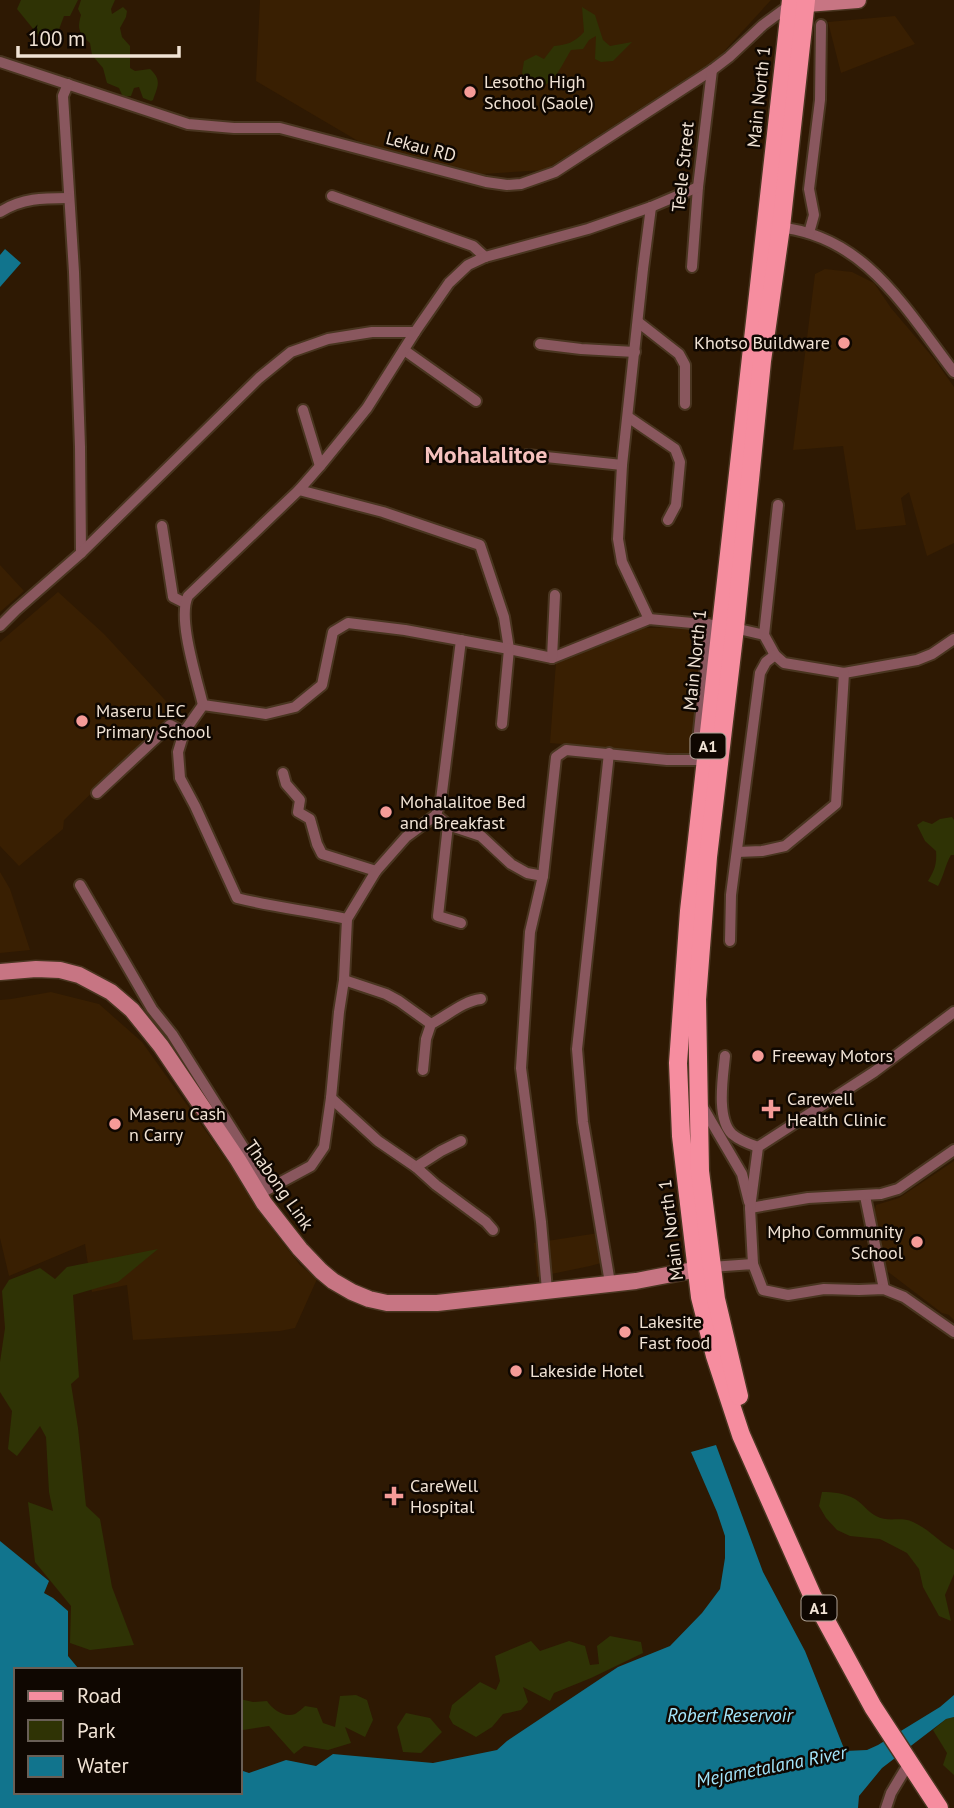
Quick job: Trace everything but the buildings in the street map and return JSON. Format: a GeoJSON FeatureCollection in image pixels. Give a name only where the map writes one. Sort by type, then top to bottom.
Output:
{"type":"FeatureCollection","features":[{"type":"Feature","properties":{"kind":"main road"},"geometry":{"type":"LineString","coordinates":[[798,2],[858,0]]}},
{"type":"Feature","properties":{"kind":"main road","name":"Main North 1"},"geometry":{"type":"LineString","coordinates":[[704,1268],[681,1136],[678,1063],[689,911],[721,626],[773,227],[798,2]]}},
{"type":"Feature","properties":{"kind":"main road","name":"Main North 1"},"geometry":{"type":"LineString","coordinates":[[721,626],[708,857],[696,999],[704,1268],[700,1297],[715,1356],[741,1435],[812,1595],[873,1707],[939,1808]]}},
{"type":"Feature","properties":{"kind":"main road","name":"Thabong Link"},"geometry":{"type":"LineString","coordinates":[[0,972],[36,969],[60,970],[79,975],[111,992],[132,1010],[238,1160],[264,1191],[300,1249],[332,1281],[352,1292],[387,1303],[437,1303],[636,1281],[704,1268]]}},
{"type":"Feature","properties":{"kind":"street","name":"Lekau RD"},"geometry":{"type":"LineString","coordinates":[[0,62],[188,124],[280,128],[486,182],[521,184],[555,172],[712,70],[763,24],[798,2]]}},
{"type":"Feature","properties":{"kind":"street"},"geometry":{"type":"LineString","coordinates":[[809,233],[814,215],[809,189],[820,100],[821,25]]}},
{"type":"Feature","properties":{"kind":"street","name":"Teele Street"},"geometry":{"type":"LineString","coordinates":[[692,267],[698,187],[712,70]]}},
{"type":"Feature","properties":{"kind":"street"},"geometry":{"type":"LineString","coordinates":[[68,84],[63,96],[74,260],[81,554]]}},
{"type":"Feature","properties":{"kind":"street"},"geometry":{"type":"LineString","coordinates":[[346,919],[237,898],[180,778],[178,752],[184,732],[203,705],[184,620],[184,603],[320,466],[367,408],[449,283],[468,265],[485,257],[588,229],[698,187]]}},
{"type":"Feature","properties":{"kind":"street"},"geometry":{"type":"LineString","coordinates":[[332,196],[473,246],[485,257]]}},
{"type":"Feature","properties":{"kind":"street"},"geometry":{"type":"LineString","coordinates":[[0,212],[8,206],[37,197],[68,198]]}},
{"type":"Feature","properties":{"kind":"street"},"geometry":{"type":"LineString","coordinates":[[649,619],[622,562],[618,539],[622,466],[651,207]]}},
{"type":"Feature","properties":{"kind":"street"},"geometry":{"type":"LineString","coordinates":[[773,227],[809,233],[830,240],[854,255],[872,270],[916,321],[954,372]]}},
{"type":"Feature","properties":{"kind":"street"},"geometry":{"type":"LineString","coordinates":[[638,322],[679,354],[685,365],[685,404]]}},
{"type":"Feature","properties":{"kind":"street"},"geometry":{"type":"LineString","coordinates":[[0,626],[81,554],[259,378],[291,352],[328,339],[372,332],[415,332]]}},
{"type":"Feature","properties":{"kind":"street"},"geometry":{"type":"LineString","coordinates":[[540,344],[635,352]]}},
{"type":"Feature","properties":{"kind":"street"},"geometry":{"type":"LineString","coordinates":[[404,350],[476,401]]}},
{"type":"Feature","properties":{"kind":"street"},"geometry":{"type":"LineString","coordinates":[[303,410],[320,466]]}},
{"type":"Feature","properties":{"kind":"street"},"geometry":{"type":"LineString","coordinates":[[628,417],[675,449],[680,462],[676,505],[668,520]]}},
{"type":"Feature","properties":{"kind":"street"},"geometry":{"type":"LineString","coordinates":[[527,456],[622,466]]}},
{"type":"Feature","properties":{"kind":"street"},"geometry":{"type":"LineString","coordinates":[[299,490],[383,512],[480,545],[504,617],[509,649],[502,724]]}},
{"type":"Feature","properties":{"kind":"street"},"geometry":{"type":"LineString","coordinates":[[778,505],[764,635],[775,656],[784,663],[844,673],[917,660],[932,654],[954,639]]}},
{"type":"Feature","properties":{"kind":"street"},"geometry":{"type":"LineString","coordinates":[[162,526],[173,597],[184,603]]}},
{"type":"Feature","properties":{"kind":"street"},"geometry":{"type":"LineString","coordinates":[[552,658],[555,595]]}},
{"type":"Feature","properties":{"kind":"street"},"geometry":{"type":"LineString","coordinates":[[203,705],[266,714],[295,707],[322,685],[333,632],[348,623],[461,640],[552,658],[649,619],[721,626],[764,635]]}},
{"type":"Feature","properties":{"kind":"street"},"geometry":{"type":"LineString","coordinates":[[547,1290],[521,1068],[527,958],[543,876],[556,757],[566,750],[667,760],[696,760],[708,645],[721,626]]}},
{"type":"Feature","properties":{"kind":"street"},"geometry":{"type":"LineString","coordinates":[[80,886],[152,1009],[172,1034],[264,1191],[311,1166],[324,1147],[331,1098],[344,980],[346,919],[376,871],[406,837],[436,814],[441,800],[461,640]]}},
{"type":"Feature","properties":{"kind":"street"},"geometry":{"type":"LineString","coordinates":[[730,941],[731,895],[760,673],[766,662],[775,656]]}},
{"type":"Feature","properties":{"kind":"street"},"geometry":{"type":"LineString","coordinates":[[737,852],[785,846],[836,804],[844,673]]}},
{"type":"Feature","properties":{"kind":"street"},"geometry":{"type":"LineString","coordinates":[[97,793],[170,725],[184,732]]}},
{"type":"Feature","properties":{"kind":"street"},"geometry":{"type":"LineString","coordinates":[[609,753],[577,1049],[583,1122],[611,1283]]}},
{"type":"Feature","properties":{"kind":"street"},"geometry":{"type":"LineString","coordinates":[[283,773],[286,784],[300,800],[299,812],[310,819],[322,854],[376,871]]}},
{"type":"Feature","properties":{"kind":"street"},"geometry":{"type":"LineString","coordinates":[[436,814],[448,825],[481,836],[511,864],[527,873],[543,876]]}},
{"type":"Feature","properties":{"kind":"street"},"geometry":{"type":"LineString","coordinates":[[448,825],[438,916],[461,923]]}},
{"type":"Feature","properties":{"kind":"street"},"geometry":{"type":"LineString","coordinates":[[344,980],[386,994],[431,1024]]}},
{"type":"Feature","properties":{"kind":"street"},"geometry":{"type":"LineString","coordinates":[[423,1070],[426,1039],[431,1024],[472,1000],[481,999]]}},
{"type":"Feature","properties":{"kind":"street"},"geometry":{"type":"LineString","coordinates":[[750,1208],[758,1147],[874,1072],[954,1012]]}},
{"type":"Feature","properties":{"kind":"street"},"geometry":{"type":"LineString","coordinates":[[725,1056],[723,1118],[734,1136],[758,1147]]}},
{"type":"Feature","properties":{"kind":"street"},"geometry":{"type":"LineString","coordinates":[[331,1098],[378,1141],[416,1167],[494,1230]]}},
{"type":"Feature","properties":{"kind":"street"},"geometry":{"type":"LineString","coordinates":[[699,1099],[742,1174],[750,1208],[753,1264],[763,1290],[788,1295],[824,1289],[884,1289],[904,1297],[954,1332]]}},
{"type":"Feature","properties":{"kind":"street"},"geometry":{"type":"LineString","coordinates":[[416,1167],[461,1141]]}},
{"type":"Feature","properties":{"kind":"street"},"geometry":{"type":"LineString","coordinates":[[750,1208],[808,1198],[881,1194],[898,1189],[954,1150]]}},
{"type":"Feature","properties":{"kind":"street"},"geometry":{"type":"LineString","coordinates":[[865,1196],[884,1289]]}},
{"type":"Feature","properties":{"kind":"street"},"geometry":{"type":"LineString","coordinates":[[704,1268],[753,1264]]}},
{"type":"Feature","properties":{"kind":"street"},"geometry":{"type":"LineString","coordinates":[[886,1808],[908,1760]]}},
{"type":"Feature","properties":{"kind":"shaded area","name":"Lesotho High School (Saole)"},"geometry":{"type":"Polygon","coordinates":[[[260,0],[771,0],[718,58],[545,170],[467,175],[358,141],[256,81],[260,0]]]}},
{"type":"Feature","properties":{"kind":"shaded area"},"geometry":{"type":"Polygon","coordinates":[[[895,16],[915,44],[841,73],[828,22],[895,16]]]}},
{"type":"Feature","properties":{"kind":"shaded area"},"geometry":{"type":"Polygon","coordinates":[[[825,269],[852,272],[874,283],[954,387],[954,543],[927,556],[909,492],[901,498],[906,525],[856,530],[843,446],[793,450],[815,274],[825,269]]]}},
{"type":"Feature","properties":{"kind":"shaded area"},"geometry":{"type":"Polygon","coordinates":[[[0,565],[24,591],[0,612],[0,565]]]}},
{"type":"Feature","properties":{"kind":"shaded area","name":"Maseru LEC Primary School"},"geometry":{"type":"Polygon","coordinates":[[[58,592],[104,634],[175,711],[64,820],[63,829],[19,866],[0,846],[0,642],[58,592]]]}},
{"type":"Feature","properties":{"kind":"shaded area"},"geometry":{"type":"Polygon","coordinates":[[[704,627],[694,756],[550,743],[556,662],[638,628],[704,627]]]}},
{"type":"Feature","properties":{"kind":"shaded area"},"geometry":{"type":"Polygon","coordinates":[[[0,872],[10,889],[30,950],[0,953],[0,872]]]}},
{"type":"Feature","properties":{"kind":"shaded area"},"geometry":{"type":"Polygon","coordinates":[[[51,992],[99,1004],[142,1042],[276,1234],[300,1265],[317,1279],[295,1328],[133,1340],[127,1285],[92,1292],[85,1244],[9,1276],[0,1238],[0,1000],[51,992]]]}},
{"type":"Feature","properties":{"kind":"shaded area","name":"Mpho Community School"},"geometry":{"type":"Polygon","coordinates":[[[954,1161],[954,1320],[887,1271],[874,1213],[876,1205],[899,1198],[954,1161]]]}},
{"type":"Feature","properties":{"kind":"shaded area"},"geometry":{"type":"Polygon","coordinates":[[[605,1232],[612,1260],[537,1277],[534,1243],[605,1232]]]}},
{"type":"Feature","properties":{"kind":"green space"},"geometry":{"type":"Polygon","coordinates":[[[21,0],[78,0],[70,16],[64,16],[58,32],[43,41],[17,9],[21,0]]]}},
{"type":"Feature","properties":{"kind":"green space"},"geometry":{"type":"Polygon","coordinates":[[[81,0],[115,0],[112,14],[123,7],[127,11],[120,28],[122,37],[130,46],[130,68],[135,71],[150,69],[154,73],[158,83],[153,100],[143,98],[139,87],[134,88],[131,96],[123,97],[119,88],[107,83],[103,68],[92,55],[90,43],[80,31],[81,15],[78,9],[81,0]]]}},
{"type":"Feature","properties":{"kind":"green space"},"geometry":{"type":"Polygon","coordinates":[[[582,7],[595,15],[603,40],[610,46],[632,42],[613,61],[601,62],[595,59],[596,36],[589,40],[583,49],[571,50],[559,71],[547,84],[530,85],[522,73],[524,61],[536,55],[544,59],[554,46],[563,45],[581,35],[584,32],[582,7]]]}},
{"type":"Feature","properties":{"kind":"green space"},"geometry":{"type":"Polygon","coordinates":[[[952,817],[954,855],[951,855],[938,886],[928,881],[935,866],[936,851],[925,841],[917,825],[923,821],[932,824],[952,817]]]}},
{"type":"Feature","properties":{"kind":"green space"},"geometry":{"type":"Polygon","coordinates":[[[158,1249],[118,1282],[73,1295],[79,1377],[71,1384],[86,1506],[100,1519],[112,1587],[134,1645],[90,1650],[70,1643],[71,1606],[35,1562],[28,1502],[53,1511],[49,1492],[46,1437],[40,1426],[17,1456],[8,1449],[12,1411],[0,1392],[0,1362],[5,1328],[2,1291],[9,1280],[40,1268],[55,1279],[67,1267],[158,1249]]]}},
{"type":"Feature","properties":{"kind":"green space"},"geometry":{"type":"Polygon","coordinates":[[[822,1492],[851,1497],[881,1518],[913,1522],[954,1550],[954,1574],[945,1595],[951,1621],[939,1616],[923,1587],[919,1569],[907,1553],[880,1539],[850,1536],[837,1530],[819,1506],[822,1492]]]}},
{"type":"Feature","properties":{"kind":"green space"},"geometry":{"type":"Polygon","coordinates":[[[610,1636],[641,1642],[643,1653],[554,1693],[550,1701],[523,1687],[528,1702],[521,1710],[503,1714],[492,1727],[476,1737],[453,1724],[449,1717],[452,1705],[480,1682],[496,1690],[500,1681],[495,1656],[531,1641],[540,1651],[569,1641],[585,1646],[590,1665],[599,1664],[597,1646],[610,1636]]]}},
{"type":"Feature","properties":{"kind":"green space"},"geometry":{"type":"Polygon","coordinates":[[[356,1695],[367,1700],[373,1720],[365,1737],[345,1727],[351,1743],[328,1750],[304,1746],[294,1754],[269,1726],[242,1732],[242,1699],[267,1701],[275,1710],[287,1715],[295,1714],[305,1706],[317,1708],[323,1723],[335,1727],[340,1696],[356,1695]]]}},
{"type":"Feature","properties":{"kind":"green space"},"geometry":{"type":"Polygon","coordinates":[[[406,1713],[430,1718],[442,1732],[421,1753],[403,1752],[397,1727],[406,1713]]]}},
{"type":"Feature","properties":{"kind":"green space"},"geometry":{"type":"Polygon","coordinates":[[[954,1717],[954,1775],[943,1765],[947,1753],[933,1730],[946,1719],[954,1717]]]}},
{"type":"Feature","properties":{"kind":"water"},"geometry":{"type":"Polygon","coordinates":[[[5,249],[21,263],[0,287],[0,255],[5,249]]]}},
{"type":"Feature","properties":{"kind":"water","name":"Robert Reservoir"},"geometry":{"type":"Polygon","coordinates":[[[716,1445],[763,1572],[805,1651],[845,1751],[867,1750],[878,1745],[940,1707],[954,1695],[954,1717],[946,1719],[882,1768],[859,1796],[858,1808],[0,1808],[0,1541],[49,1581],[44,1593],[68,1611],[68,1656],[78,1668],[14,1668],[14,1794],[242,1794],[242,1771],[249,1773],[286,1760],[316,1766],[333,1754],[433,1763],[497,1750],[618,1667],[670,1646],[702,1613],[720,1589],[725,1558],[725,1536],[691,1452],[716,1445]]]}},
{"type":"Feature","properties":{"kind":"place","name":"Lesotho High School (Saole)"},"geometry":{"type":"Point","coordinates":[470,92]}},
{"type":"Feature","properties":{"kind":"place","name":"Khotso Buildware"},"geometry":{"type":"Point","coordinates":[844,343]}},
{"type":"Feature","properties":{"kind":"place","name":"Maseru LEC Primary School"},"geometry":{"type":"Point","coordinates":[82,721]}},
{"type":"Feature","properties":{"kind":"place","name":"Mohalalitoe Bed and Breakfast"},"geometry":{"type":"Point","coordinates":[386,812]}},
{"type":"Feature","properties":{"kind":"place","name":"Freeway Motors"},"geometry":{"type":"Point","coordinates":[758,1056]}},
{"type":"Feature","properties":{"kind":"place","name":"Carewell Health Clinic"},"geometry":{"type":"Point","coordinates":[771,1109]}},
{"type":"Feature","properties":{"kind":"place","name":"Maseru Cash n Carry"},"geometry":{"type":"Point","coordinates":[115,1124]}},
{"type":"Feature","properties":{"kind":"place","name":"Mpho Community School"},"geometry":{"type":"Point","coordinates":[917,1242]}},
{"type":"Feature","properties":{"kind":"place","name":"Lakesite Fast food"},"geometry":{"type":"Point","coordinates":[625,1332]}},
{"type":"Feature","properties":{"kind":"place","name":"Lakeside Hotel"},"geometry":{"type":"Point","coordinates":[516,1371]}},
{"type":"Feature","properties":{"kind":"place","name":"CareWell Hospital"},"geometry":{"type":"Point","coordinates":[394,1496]}},
{"type":"Feature","properties":{"kind":"district","name":"Mohalalitoe"},"geometry":{"type":"Point","coordinates":[486,455]}},
{"type":"Feature","properties":{"kind":"water label","name":"Mejametalana River"},"geometry":{"type":"Point","coordinates":[771,1766]}}]}
